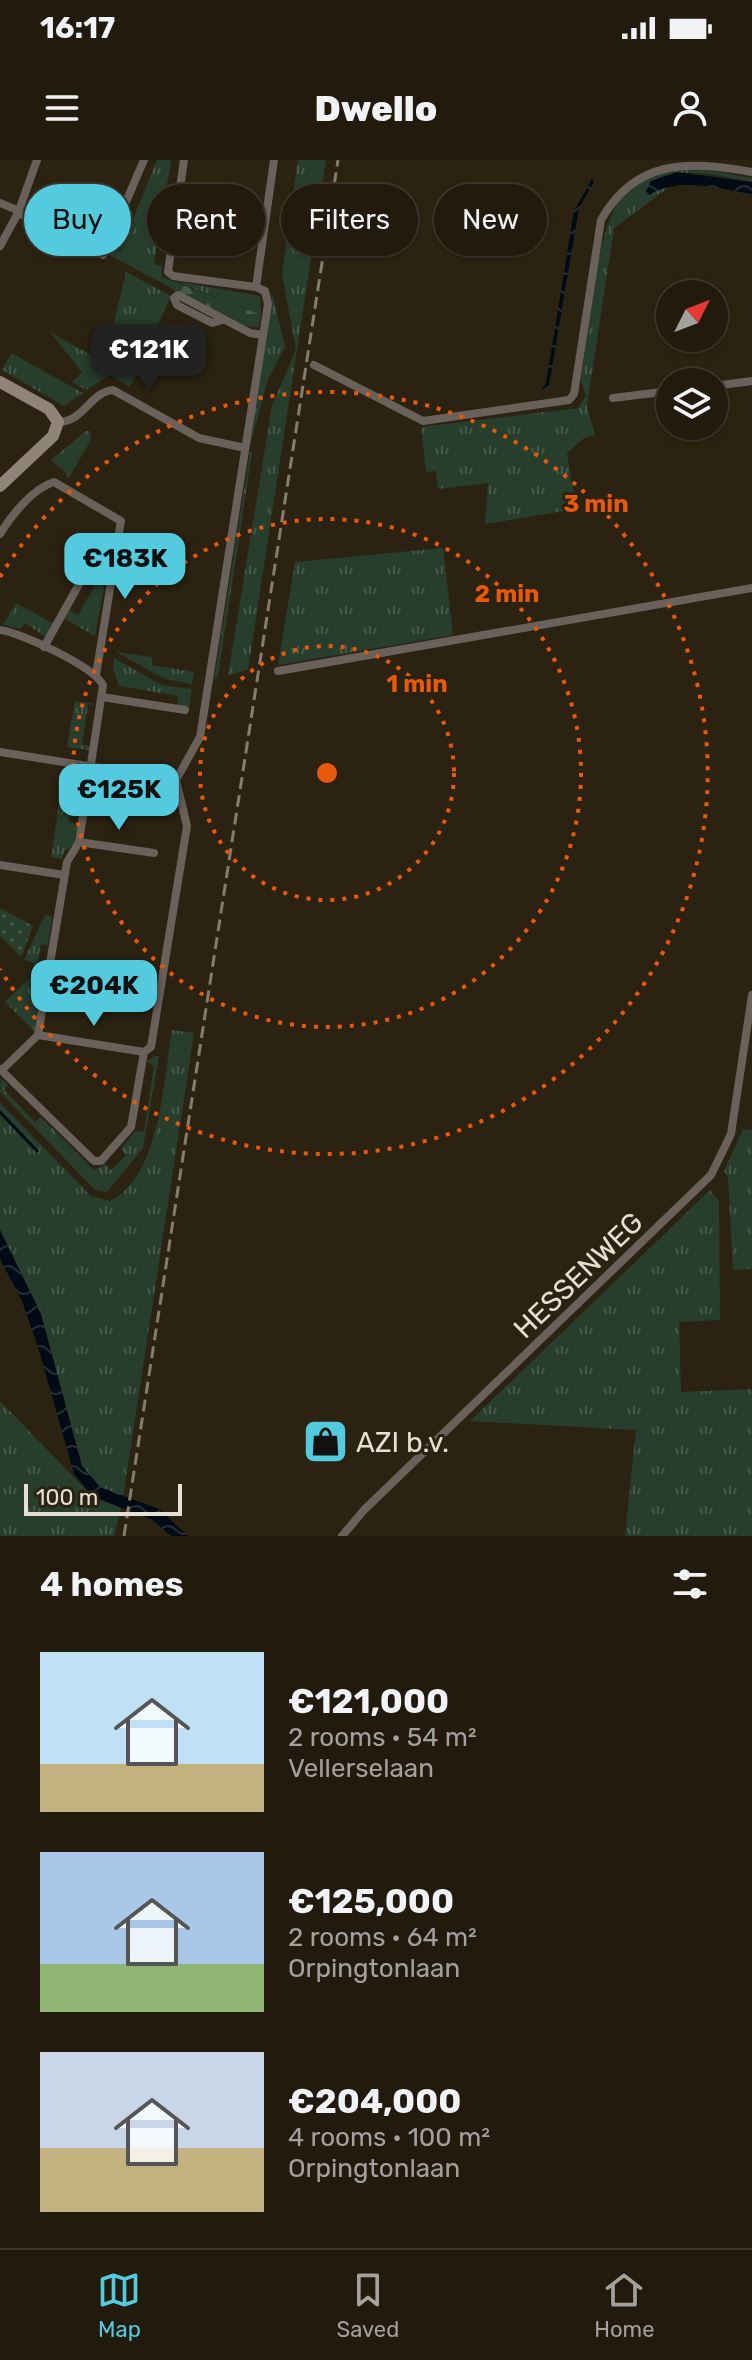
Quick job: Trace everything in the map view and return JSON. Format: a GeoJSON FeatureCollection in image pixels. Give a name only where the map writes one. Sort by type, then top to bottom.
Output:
{"type":"FeatureCollection","features":[{"type":"Feature","properties":{"kind":"street"},"geometry":{"type":"LineString","coordinates":[[0,246],[18,211],[37,160]]}},
{"type":"Feature","properties":{"kind":"street"},"geometry":{"type":"LineString","coordinates":[[0,203],[103,255],[144,160]]}},
{"type":"Feature","properties":{"kind":"street"},"geometry":{"type":"LineString","coordinates":[[0,630],[16,632],[96,675],[103,685],[79,842],[68,857],[64,875],[38,1035],[1,1069],[87,1158],[101,1161],[131,1127],[144,1052],[151,1047],[160,1001],[187,826],[176,780],[200,737],[268,296],[256,287],[173,276],[168,272],[184,160]]}},
{"type":"Feature","properties":{"kind":"street"},"geometry":{"type":"LineString","coordinates":[[256,287],[274,160]]}},
{"type":"Feature","properties":{"kind":"street"},"geometry":{"type":"LineString","coordinates":[[314,365],[423,421],[553,405],[569,400],[574,394],[601,220],[609,202],[622,186],[660,164],[691,161],[752,172]]}},
{"type":"Feature","properties":{"kind":"street"},"geometry":{"type":"LineString","coordinates":[[223,320],[212,323],[177,305],[174,298],[178,295],[223,320],[263,335]]}},
{"type":"Feature","properties":{"kind":"street"},"geometry":{"type":"LineString","coordinates":[[728,384],[752,381]]}},
{"type":"Feature","properties":{"kind":"street"},"geometry":{"type":"LineString","coordinates":[[0,382],[49,409],[58,422]]}},
{"type":"Feature","properties":{"kind":"street"},"geometry":{"type":"LineString","coordinates":[[58,422],[74,420],[101,395],[113,390],[199,438],[245,448]]}},
{"type":"Feature","properties":{"kind":"street"},"geometry":{"type":"LineString","coordinates":[[613,398],[656,393]]}},
{"type":"Feature","properties":{"kind":"street"},"geometry":{"type":"LineString","coordinates":[[0,486],[53,436],[58,422]]}},
{"type":"Feature","properties":{"kind":"street"},"geometry":{"type":"LineString","coordinates":[[0,534],[15,513],[47,484],[54,482],[121,521],[96,675]]}},
{"type":"Feature","properties":{"kind":"street"},"geometry":{"type":"LineString","coordinates":[[44,647],[97,552],[101,549],[116,552]]}},
{"type":"Feature","properties":{"kind":"street"},"geometry":{"type":"LineString","coordinates":[[278,671],[752,588]]}},
{"type":"Feature","properties":{"kind":"street"},"geometry":{"type":"LineString","coordinates":[[102,697],[185,710]]}},
{"type":"Feature","properties":{"kind":"street"},"geometry":{"type":"LineString","coordinates":[[0,752],[176,780]]}},
{"type":"Feature","properties":{"kind":"street"},"geometry":{"type":"LineString","coordinates":[[79,842],[154,853]]}},
{"type":"Feature","properties":{"kind":"street"},"geometry":{"type":"LineString","coordinates":[[0,865],[64,875]]}},
{"type":"Feature","properties":{"kind":"street","name":"HESSENWEG"},"geometry":{"type":"LineString","coordinates":[[342,1536],[364,1510],[711,1175],[731,1134],[752,995]]}},
{"type":"Feature","properties":{"kind":"street"},"geometry":{"type":"LineString","coordinates":[[38,1035],[144,1052]]}},
{"type":"Feature","properties":{"kind":"green space"},"geometry":{"type":"Polygon","coordinates":[[[157,160],[171,160],[167,184],[147,184],[157,160]]]}},
{"type":"Feature","properties":{"kind":"green space"},"geometry":{"type":"Polygon","coordinates":[[[298,160],[326,160],[322,184],[295,184],[298,160]]]}},
{"type":"Feature","properties":{"kind":"green space"},"geometry":{"type":"Polygon","coordinates":[[[695,168],[752,178],[752,182],[699,173],[661,177],[648,183],[659,189],[672,185],[614,228],[587,406],[595,435],[584,438],[567,453],[576,509],[485,524],[488,483],[438,489],[436,471],[426,472],[421,427],[578,408],[586,396],[581,381],[600,252],[616,206],[627,191],[650,176],[695,168]]]}},
{"type":"Feature","properties":{"kind":"green space"},"geometry":{"type":"Polygon","coordinates":[[[147,185],[147,256],[155,256],[154,264],[162,266],[162,283],[112,256],[131,256],[131,224],[147,185]]]}},
{"type":"Feature","properties":{"kind":"green space"},"geometry":{"type":"Polygon","coordinates":[[[285,256],[311,256],[248,670],[228,675],[272,406],[296,349],[282,274],[285,256]]]}},
{"type":"Feature","properties":{"kind":"green space"},"geometry":{"type":"Polygon","coordinates":[[[126,272],[171,296],[130,387],[110,375],[86,390],[72,382],[82,372],[50,332],[96,358],[101,349],[107,351],[126,272]]]}},
{"type":"Feature","properties":{"kind":"green space"},"geometry":{"type":"Polygon","coordinates":[[[162,277],[261,315],[259,327],[236,323],[210,311],[162,283],[162,277]]]}},
{"type":"Feature","properties":{"kind":"green space"},"geometry":{"type":"Polygon","coordinates":[[[175,281],[260,296],[261,315],[175,281]]]}},
{"type":"Feature","properties":{"kind":"green space"},"geometry":{"type":"Polygon","coordinates":[[[272,292],[285,347],[268,379],[250,446],[272,292]]]}},
{"type":"Feature","properties":{"kind":"green space"},"geometry":{"type":"Polygon","coordinates":[[[11,353],[83,393],[64,406],[2,370],[11,353]]]}},
{"type":"Feature","properties":{"kind":"green space"},"geometry":{"type":"Polygon","coordinates":[[[90,431],[91,440],[68,479],[65,472],[51,460],[90,431]]]}},
{"type":"Feature","properties":{"kind":"green space"},"geometry":{"type":"Polygon","coordinates":[[[250,452],[218,676],[214,680],[250,452]]]}},
{"type":"Feature","properties":{"kind":"green space"},"geometry":{"type":"Polygon","coordinates":[[[443,548],[453,635],[278,665],[295,562],[443,548]]]}},
{"type":"Feature","properties":{"kind":"green space"},"geometry":{"type":"Polygon","coordinates":[[[102,554],[109,559],[95,636],[65,619],[69,610],[78,615],[98,580],[89,574],[102,554]]]}},
{"type":"Feature","properties":{"kind":"green space"},"geometry":{"type":"Polygon","coordinates":[[[16,603],[54,624],[47,638],[25,623],[21,629],[3,625],[16,603]]]}},
{"type":"Feature","properties":{"kind":"green space"},"geometry":{"type":"Polygon","coordinates":[[[116,652],[152,657],[152,665],[194,672],[192,684],[165,679],[116,652]]]}},
{"type":"Feature","properties":{"kind":"green space"},"geometry":{"type":"Polygon","coordinates":[[[114,658],[162,685],[192,689],[189,707],[177,705],[178,696],[119,686],[113,668],[114,658]]]}},
{"type":"Feature","properties":{"kind":"green space"},"geometry":{"type":"Polygon","coordinates":[[[75,701],[96,704],[88,705],[82,744],[89,746],[89,750],[67,747],[75,701]]]}},
{"type":"Feature","properties":{"kind":"green space"},"geometry":{"type":"Polygon","coordinates":[[[63,778],[83,780],[83,784],[75,783],[69,822],[77,824],[74,844],[64,852],[62,859],[51,857],[63,778]]]}},
{"type":"Feature","properties":{"kind":"green space"},"geometry":{"type":"Polygon","coordinates":[[[0,908],[33,926],[21,957],[0,936],[0,908]]]}},
{"type":"Feature","properties":{"kind":"green space"},"geometry":{"type":"Polygon","coordinates":[[[45,915],[52,916],[48,945],[41,944],[37,964],[24,960],[45,915]]]}},
{"type":"Feature","properties":{"kind":"green space"},"geometry":{"type":"Polygon","coordinates":[[[32,976],[42,986],[34,1031],[5,1002],[32,976]]]}},
{"type":"Feature","properties":{"kind":"green space"},"geometry":{"type":"Polygon","coordinates":[[[172,1030],[194,1033],[123,1498],[100,1487],[82,1466],[41,1314],[0,1230],[0,1103],[91,1196],[110,1201],[127,1189],[150,1149],[162,1099],[172,1030]]]}},
{"type":"Feature","properties":{"kind":"green space"},"geometry":{"type":"Polygon","coordinates":[[[159,1056],[143,1148],[107,1192],[95,1190],[0,1092],[1,1078],[8,1085],[4,1090],[35,1122],[41,1117],[94,1170],[106,1164],[111,1170],[126,1155],[121,1149],[135,1131],[144,1132],[154,1066],[146,1062],[159,1056]]]}},
{"type":"Feature","properties":{"kind":"green space"},"geometry":{"type":"Polygon","coordinates":[[[743,1129],[752,1130],[752,1269],[733,1270],[728,1177],[724,1171],[743,1129]]]}},
{"type":"Feature","properties":{"kind":"green space"},"geometry":{"type":"Polygon","coordinates":[[[710,1190],[719,1201],[720,1320],[679,1322],[681,1392],[752,1389],[752,1536],[625,1536],[636,1430],[470,1421],[710,1190]]]}},
{"type":"Feature","properties":{"kind":"green space"},"geometry":{"type":"Polygon","coordinates":[[[0,1401],[93,1497],[121,1507],[114,1536],[0,1536],[0,1401]]]}},
{"type":"Feature","properties":{"kind":"water"},"geometry":{"type":"Polygon","coordinates":[[[677,172],[752,182],[752,194],[686,185],[661,189],[649,195],[646,191],[651,181],[677,172]]]}},
{"type":"Feature","properties":{"kind":"water"},"geometry":{"type":"Polygon","coordinates":[[[592,179],[594,182],[579,208],[549,385],[540,393],[546,383],[574,211],[592,179]]]}},
{"type":"Feature","properties":{"kind":"water"},"geometry":{"type":"Polygon","coordinates":[[[0,1230],[41,1314],[82,1466],[100,1487],[159,1509],[188,1536],[171,1536],[151,1519],[93,1497],[74,1474],[38,1347],[22,1301],[0,1259],[0,1230]]]}},
{"type":"Feature","properties":{"kind":"waterway"},"geometry":{"type":"LineString","coordinates":[[0,1112],[37,1151]]}},
{"type":"Feature","properties":{"kind":"railway"},"geometry":{"type":"LineString","coordinates":[[124,1536],[338,160]]}},
{"type":"Feature","properties":{"kind":"place","name":"AZI b.v."},"geometry":{"type":"Point","coordinates":[325,1442]}}]}
